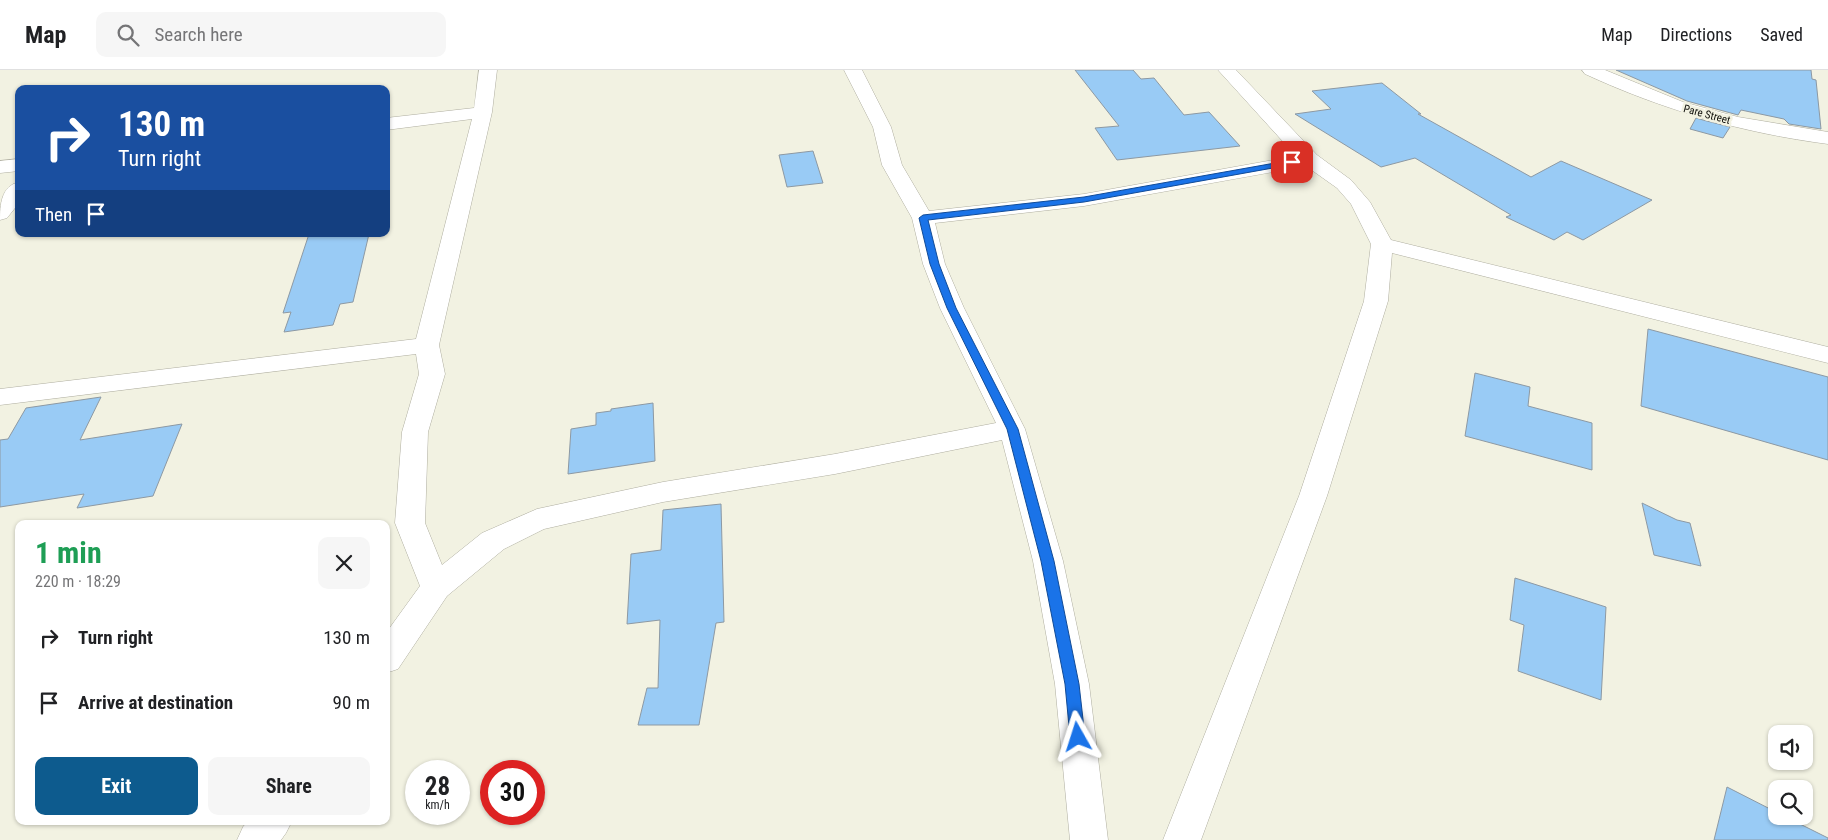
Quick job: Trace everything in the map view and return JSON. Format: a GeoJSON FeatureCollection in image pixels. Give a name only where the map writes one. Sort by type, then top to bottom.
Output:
{"type":"FeatureCollection","features":[{"type":"Feature","properties":{"kind":"street"},"geometry":{"type":"LineString","coordinates":[[436,586],[410,524],[415,432],[432,374],[427,345],[483,112],[488,70]]}},
{"type":"Feature","properties":{"kind":"street"},"geometry":{"type":"LineString","coordinates":[[853,70],[882,128],[892,166],[923,218],[934,264],[952,308],[1012,429],[1048,561],[1072,684],[1089,840]]}},
{"type":"Feature","properties":{"kind":"street"},"geometry":{"type":"LineString","coordinates":[[1182,840],[1313,496],[1376,301],[1382,244],[1360,202],[1344,184],[1310,159],[1227,70]]}},
{"type":"Feature","properties":{"kind":"street","name":"Pare Street"},"geometry":{"type":"LineString","coordinates":[[1591,70],[1658,99],[1710,116],[1799,135],[1828,138]]}},
{"type":"Feature","properties":{"kind":"street"},"geometry":{"type":"LineString","coordinates":[[390,124],[483,112]]}},
{"type":"Feature","properties":{"kind":"street"},"geometry":{"type":"LineString","coordinates":[[923,218],[1084,200],[1310,159]]}},
{"type":"Feature","properties":{"kind":"street"},"geometry":{"type":"LineString","coordinates":[[0,167],[15,165]]}},
{"type":"Feature","properties":{"kind":"street"},"geometry":{"type":"LineString","coordinates":[[0,214],[15,193]]}},
{"type":"Feature","properties":{"kind":"street"},"geometry":{"type":"LineString","coordinates":[[1382,244],[1828,355]]}},
{"type":"Feature","properties":{"kind":"street"},"geometry":{"type":"LineString","coordinates":[[0,397],[427,345]]}},
{"type":"Feature","properties":{"kind":"street"},"geometry":{"type":"LineString","coordinates":[[390,653],[436,586],[493,541],[537,520],[663,492],[835,464],[1012,429]]}},
{"type":"Feature","properties":{"kind":"street"},"geometry":{"type":"LineString","coordinates":[[256,840],[269,825]]}},
{"type":"Feature","properties":{"kind":"building"},"geometry":{"type":"Polygon","coordinates":[[[1075,70],[1133,70],[1141,79],[1154,78],[1184,115],[1209,112],[1240,146],[1117,160],[1095,128],[1119,126],[1075,70]]]}},
{"type":"Feature","properties":{"kind":"building"},"geometry":{"type":"Polygon","coordinates":[[[1616,70],[1811,70],[1812,79],[1816,80],[1821,129],[1789,124],[1784,119],[1741,110],[1738,115],[1687,101],[1616,70]]]}},
{"type":"Feature","properties":{"kind":"building"},"geometry":{"type":"Polygon","coordinates":[[[1382,83],[1421,114],[1418,114],[1531,177],[1561,161],[1652,200],[1583,240],[1567,232],[1554,240],[1506,217],[1511,215],[1415,158],[1381,167],[1295,114],[1331,109],[1312,91],[1382,83]]]}},
{"type":"Feature","properties":{"kind":"building"},"geometry":{"type":"Polygon","coordinates":[[[1696,118],[1730,127],[1723,138],[1690,129],[1696,118]]]}},
{"type":"Feature","properties":{"kind":"building"},"geometry":{"type":"Polygon","coordinates":[[[813,151],[823,183],[787,187],[779,155],[813,151]]]}},
{"type":"Feature","properties":{"kind":"building"},"geometry":{"type":"Polygon","coordinates":[[[308,237],[368,237],[353,302],[340,304],[333,325],[284,332],[291,312],[283,313],[308,237]]]}},
{"type":"Feature","properties":{"kind":"building"},"geometry":{"type":"Polygon","coordinates":[[[1648,329],[1828,377],[1828,460],[1641,406],[1648,329]]]}},
{"type":"Feature","properties":{"kind":"building"},"geometry":{"type":"Polygon","coordinates":[[[1475,373],[1530,387],[1528,406],[1592,423],[1592,470],[1465,436],[1475,373]]]}},
{"type":"Feature","properties":{"kind":"building"},"geometry":{"type":"Polygon","coordinates":[[[101,397],[80,440],[182,424],[153,496],[77,508],[84,494],[0,507],[0,440],[8,439],[26,408],[101,397]]]}},
{"type":"Feature","properties":{"kind":"building"},"geometry":{"type":"Polygon","coordinates":[[[653,403],[655,461],[568,474],[571,429],[596,425],[596,413],[653,403]]]}},
{"type":"Feature","properties":{"kind":"building"},"geometry":{"type":"Polygon","coordinates":[[[1642,503],[1677,520],[1690,523],[1701,566],[1654,555],[1642,503]]]}},
{"type":"Feature","properties":{"kind":"building"},"geometry":{"type":"Polygon","coordinates":[[[721,504],[724,622],[716,623],[699,725],[638,725],[647,688],[658,688],[660,620],[627,624],[631,554],[661,550],[663,510],[721,504]]]}},
{"type":"Feature","properties":{"kind":"building"},"geometry":{"type":"Polygon","coordinates":[[[1515,578],[1606,607],[1601,700],[1518,671],[1524,625],[1510,620],[1515,578]]]}},
{"type":"Feature","properties":{"kind":"building"},"geometry":{"type":"Polygon","coordinates":[[[1727,787],[1768,808],[1768,825],[1802,825],[1828,838],[1828,840],[1714,840],[1727,787]]]}},
{"type":"Feature","properties":{"kind":"route"},"geometry":{"type":"LineString","coordinates":[[1078,737],[1072,684],[1048,561],[1012,429],[952,308],[934,264],[923,218],[1084,200],[1292,162]]}}]}
